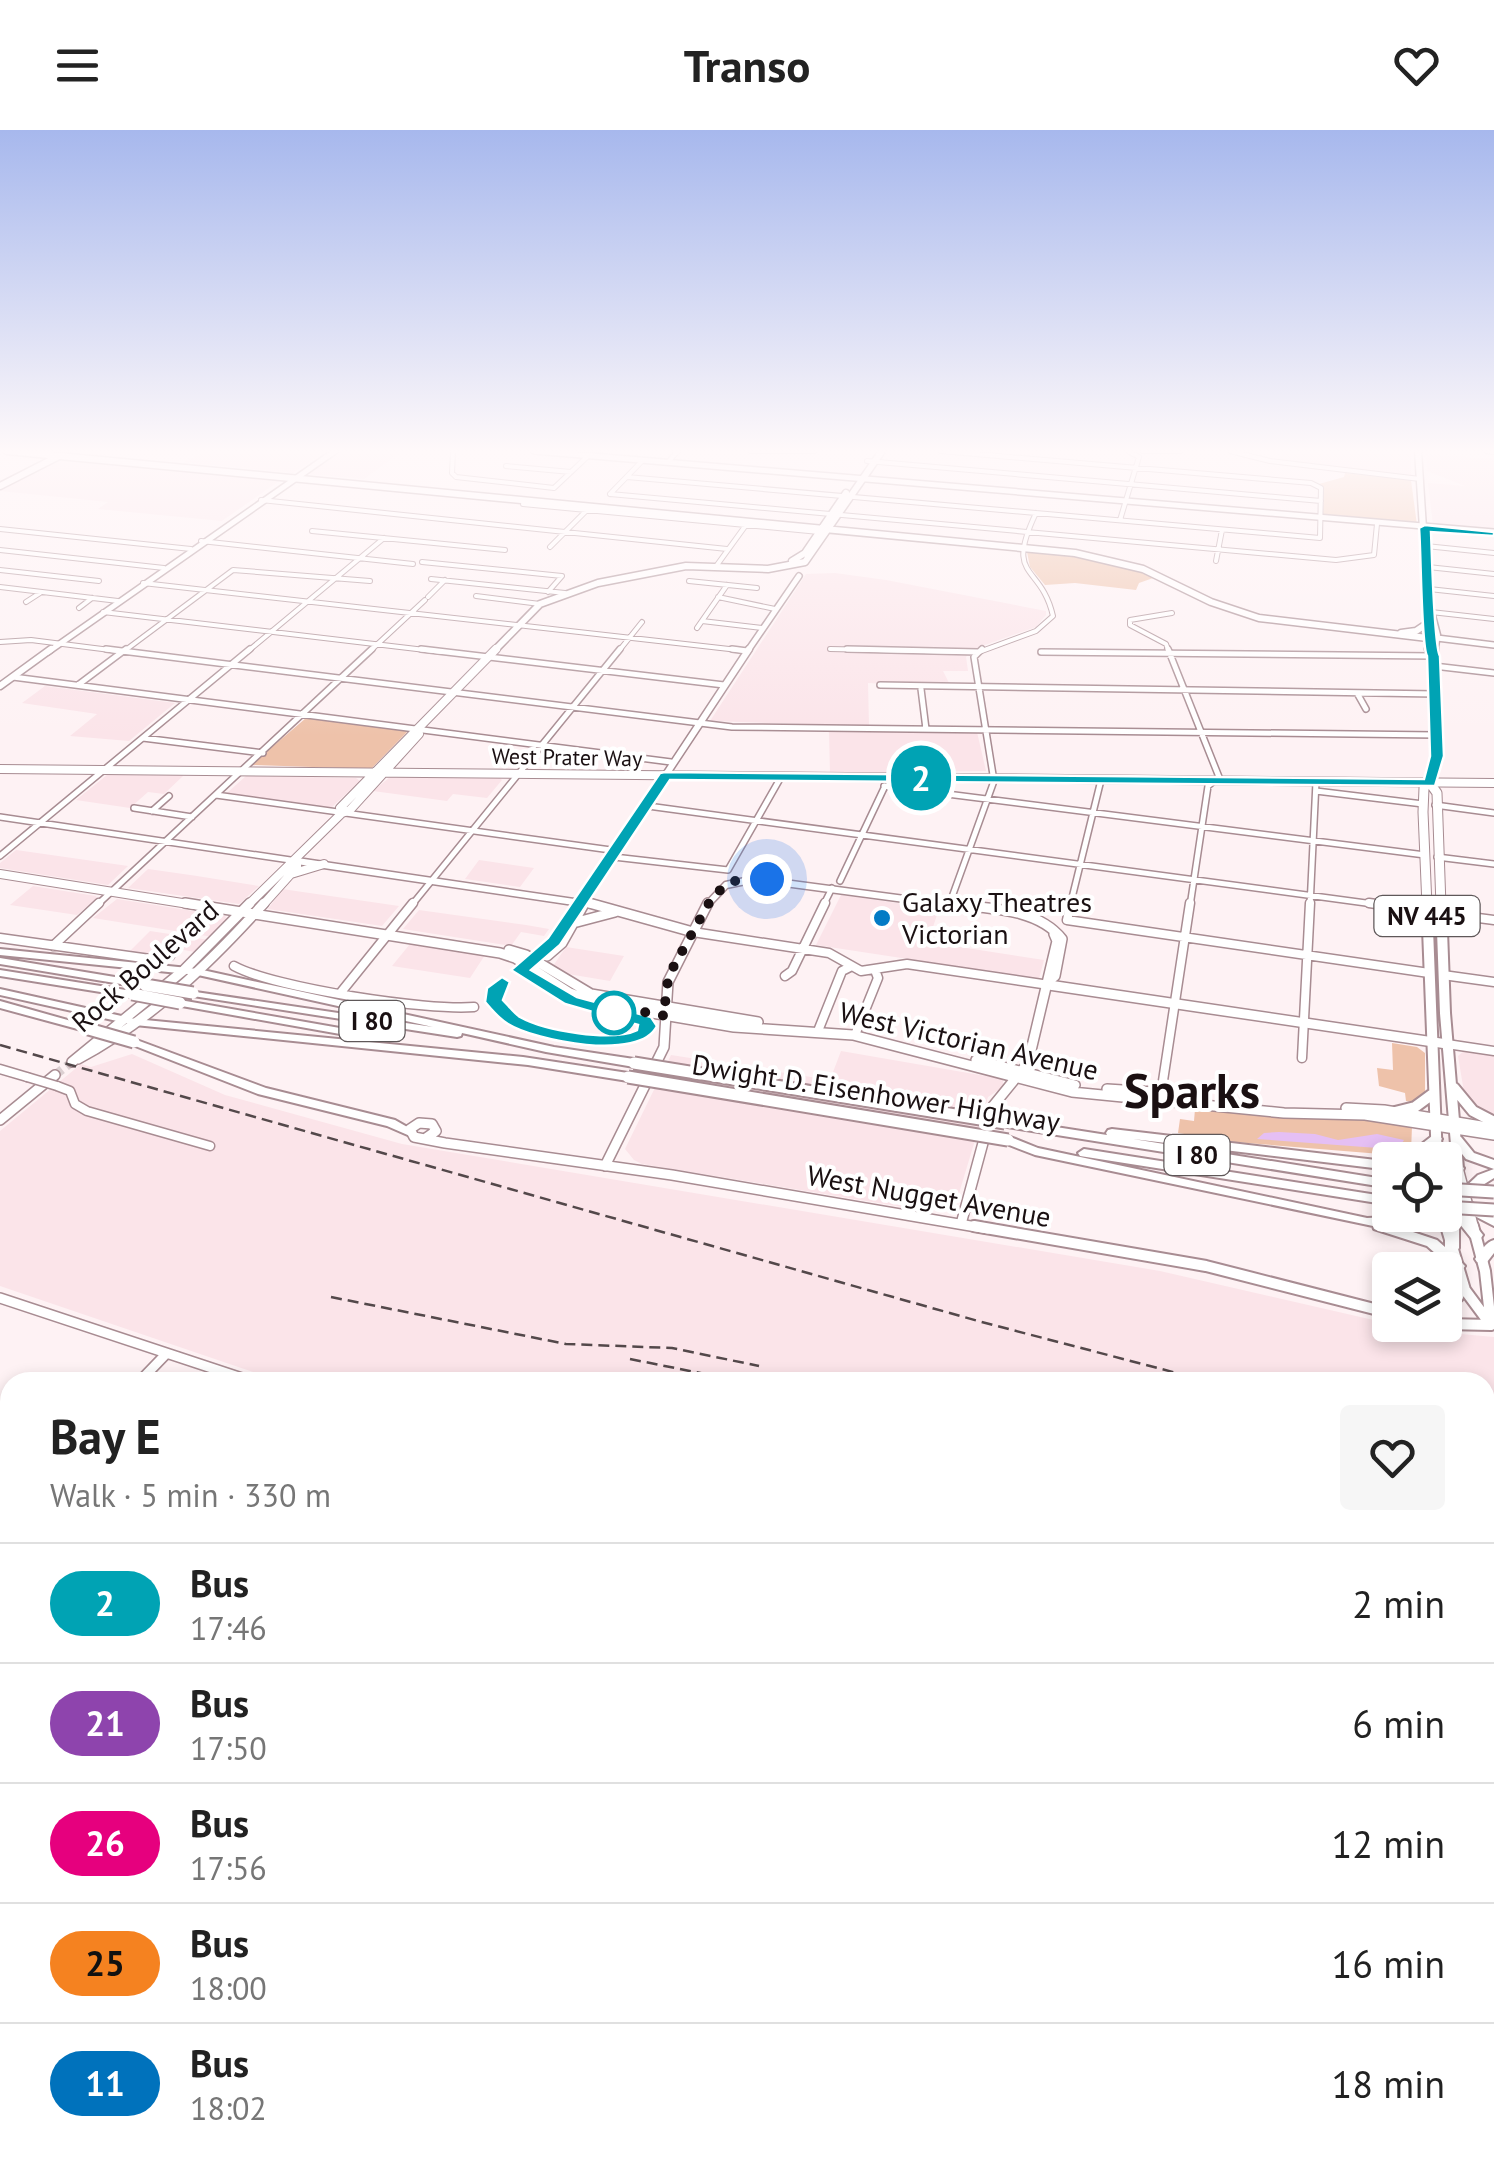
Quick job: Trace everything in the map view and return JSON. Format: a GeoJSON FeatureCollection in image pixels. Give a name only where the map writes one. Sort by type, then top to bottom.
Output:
{"type":"FeatureCollection","features":[{"type":"Feature","properties":{"kind":"highway"},"geometry":{"type":"LineString","coordinates":[[0,952],[198,972],[341,1000],[550,1049]]}},
{"type":"Feature","properties":{"kind":"highway","name":"Dwight D. Eisenhower Highway"},"geometry":{"type":"LineString","coordinates":[[0,962],[1372,1181]]}},
{"type":"Feature","properties":{"kind":"highway","name":"Dwight D. Eisenhower Highway"},"geometry":{"type":"LineString","coordinates":[[0,973],[1372,1198]]}},
{"type":"Feature","properties":{"kind":"highway"},"geometry":{"type":"LineString","coordinates":[[0,992],[134,1022],[528,1062]]}},
{"type":"Feature","properties":{"kind":"highway"},"geometry":{"type":"LineString","coordinates":[[0,1004],[134,1042],[262,1091],[391,1123],[410,1132]]}},
{"type":"Feature","properties":{"kind":"highway"},"geometry":{"type":"LineString","coordinates":[[1005,1124],[1372,1163]]}},
{"type":"Feature","properties":{"kind":"highway"},"geometry":{"type":"LineString","coordinates":[[1336,1157],[1413,1157],[1436,1128]]}},
{"type":"Feature","properties":{"kind":"highway"},"geometry":{"type":"LineString","coordinates":[[1456,1130],[1470,1156],[1494,1165]]}},
{"type":"Feature","properties":{"kind":"highway"},"geometry":{"type":"LineString","coordinates":[[1008,1140],[1035,1151],[1367,1222],[1432,1243],[1442,1252]]}},
{"type":"Feature","properties":{"kind":"highway"},"geometry":{"type":"LineString","coordinates":[[1462,1191],[1494,1173]]}},
{"type":"Feature","properties":{"kind":"highway"},"geometry":{"type":"LineString","coordinates":[[1462,1197],[1494,1192]]}},
{"type":"Feature","properties":{"kind":"highway"},"geometry":{"type":"LineString","coordinates":[[1462,1202],[1494,1210]]}},
{"type":"Feature","properties":{"kind":"highway"},"geometry":{"type":"LineString","coordinates":[[1462,1205],[1494,1222]]}},
{"type":"Feature","properties":{"kind":"highway"},"geometry":{"type":"LineString","coordinates":[[1462,1215],[1476,1235]]}},
{"type":"Feature","properties":{"kind":"highway"},"geometry":{"type":"LineString","coordinates":[[1367,1222],[1372,1222]]}},
{"type":"Feature","properties":{"kind":"highway"},"geometry":{"type":"LineString","coordinates":[[1450,1232],[1452,1248]]}},
{"type":"Feature","properties":{"kind":"highway"},"geometry":{"type":"LineString","coordinates":[[1482,1260],[1494,1244]]}},
{"type":"Feature","properties":{"kind":"main road"},"geometry":{"type":"LineString","coordinates":[[785,566],[810,546]]}},
{"type":"Feature","properties":{"kind":"main road"},"geometry":{"type":"LineString","coordinates":[[798,576],[817,546]]}},
{"type":"Feature","properties":{"kind":"main road"},"geometry":{"type":"LineString","coordinates":[[1022,546],[1078,550],[1138,563],[1214,599],[1260,614],[1431,638]]}},
{"type":"Feature","properties":{"kind":"main road"},"geometry":{"type":"LineString","coordinates":[[1022,546],[1133,566],[1211,602],[1268,620],[1431,638]]}},
{"type":"Feature","properties":{"kind":"main road","name":"NV 445"},"geometry":{"type":"LineString","coordinates":[[1426,546],[1437,756],[1430,783],[1424,788],[1423,804],[1430,973],[1440,1043],[1451,1084],[1457,1142]]}},
{"type":"Feature","properties":{"kind":"main road","name":"Rock Boulevard"},"geometry":{"type":"LineString","coordinates":[[342,813],[340,808],[374,772],[540,604],[565,593],[679,564],[785,566],[811,558]]}},
{"type":"Feature","properties":{"kind":"main road","name":"NV 445"},"geometry":{"type":"LineString","coordinates":[[1431,612],[1431,638]]}},
{"type":"Feature","properties":{"kind":"main road"},"geometry":{"type":"LineString","coordinates":[[1401,633],[1416,632],[1428,623]]}},
{"type":"Feature","properties":{"kind":"main road","name":"Rock Boulevard"},"geometry":{"type":"LineString","coordinates":[[296,860],[290,874],[248,912],[184,970],[72,1062],[134,1022],[198,972],[248,912],[286,866],[342,813],[350,810],[420,729]]}},
{"type":"Feature","properties":{"kind":"main road","name":"West Prater Way"},"geometry":{"type":"LineString","coordinates":[[0,769],[781,777],[886,782],[994,779],[1316,786],[1494,784]]}},
{"type":"Feature","properties":{"kind":"main road","name":"NV 445"},"geometry":{"type":"LineString","coordinates":[[1430,783],[1436,790],[1443,974],[1434,1093],[1436,1142]]}},
{"type":"Feature","properties":{"kind":"main road"},"geometry":{"type":"LineString","coordinates":[[290,874],[324,864]]}},
{"type":"Feature","properties":{"kind":"main road","name":"West Victorian Avenue"},"geometry":{"type":"LineString","coordinates":[[0,874],[500,953],[532,962],[583,999],[734,1026],[856,1032],[1020,1075],[1080,1086],[1292,1108],[1395,1112],[1436,1128]]}},
{"type":"Feature","properties":{"kind":"main road"},"geometry":{"type":"LineString","coordinates":[[0,1120],[56,1080]]}},
{"type":"Feature","properties":{"kind":"main road"},"geometry":{"type":"LineString","coordinates":[[1451,1084],[1467,1106],[1494,1129]]}},
{"type":"Feature","properties":{"kind":"main road"},"geometry":{"type":"LineString","coordinates":[[1395,1112],[1410,1109],[1434,1093]]}},
{"type":"Feature","properties":{"kind":"main road","name":"West Victorian Avenue"},"geometry":{"type":"LineString","coordinates":[[1161,1095],[1290,1113],[1363,1115],[1436,1128],[1494,1129]]}},
{"type":"Feature","properties":{"kind":"street"},"geometry":{"type":"LineString","coordinates":[[170,546],[191,548]]}},
{"type":"Feature","properties":{"kind":"street"},"geometry":{"type":"LineString","coordinates":[[0,686],[194,546]]}},
{"type":"Feature","properties":{"kind":"street"},"geometry":{"type":"LineString","coordinates":[[247,546],[413,564]]}},
{"type":"Feature","properties":{"kind":"street"},"geometry":{"type":"LineString","coordinates":[[0,856],[375,546]]}},
{"type":"Feature","properties":{"kind":"street"},"geometry":{"type":"LineString","coordinates":[[463,546],[505,550]]}},
{"type":"Feature","properties":{"kind":"street"},"geometry":{"type":"LineString","coordinates":[[705,546],[727,548],[717,564]]}},
{"type":"Feature","properties":{"kind":"street"},"geometry":{"type":"LineString","coordinates":[[830,650],[978,652],[1042,629],[1052,616],[1051,606],[1024,564],[1022,546]]}},
{"type":"Feature","properties":{"kind":"street"},"geometry":{"type":"LineString","coordinates":[[1185,546],[1336,560],[1366,558],[1377,546]]}},
{"type":"Feature","properties":{"kind":"street"},"geometry":{"type":"LineString","coordinates":[[1216,560],[1219,546]]}},
{"type":"Feature","properties":{"kind":"street"},"geometry":{"type":"LineString","coordinates":[[1426,546],[1494,552]]}},
{"type":"Feature","properties":{"kind":"street"},"geometry":{"type":"LineString","coordinates":[[0,550],[164,568]]}},
{"type":"Feature","properties":{"kind":"street"},"geometry":{"type":"LineString","coordinates":[[422,562],[562,576],[548,592]]}},
{"type":"Feature","properties":{"kind":"street"},"geometry":{"type":"LineString","coordinates":[[446,564],[430,578],[565,593]]}},
{"type":"Feature","properties":{"kind":"street"},"geometry":{"type":"LineString","coordinates":[[532,962],[552,945],[584,902],[648,806],[671,762],[798,576],[785,566]]}},
{"type":"Feature","properties":{"kind":"street"},"geometry":{"type":"LineString","coordinates":[[1428,567],[1494,574]]}},
{"type":"Feature","properties":{"kind":"street"},"geometry":{"type":"LineString","coordinates":[[78,686],[239,568],[370,582]]}},
{"type":"Feature","properties":{"kind":"street"},"geometry":{"type":"LineString","coordinates":[[0,573],[99,581]]}},
{"type":"Feature","properties":{"kind":"street"},"geometry":{"type":"LineString","coordinates":[[23,590],[44,575]]}},
{"type":"Feature","properties":{"kind":"street"},"geometry":{"type":"LineString","coordinates":[[60,598],[80,579]]}},
{"type":"Feature","properties":{"kind":"street"},"geometry":{"type":"LineString","coordinates":[[53,946],[445,580]]}},
{"type":"Feature","properties":{"kind":"street"},"geometry":{"type":"LineString","coordinates":[[689,582],[757,588]]}},
{"type":"Feature","properties":{"kind":"street"},"geometry":{"type":"LineString","coordinates":[[143,583],[747,650]]}},
{"type":"Feature","properties":{"kind":"street"},"geometry":{"type":"LineString","coordinates":[[697,628],[727,585]]}},
{"type":"Feature","properties":{"kind":"street"},"geometry":{"type":"LineString","coordinates":[[0,586],[60,598],[118,601]]}},
{"type":"Feature","properties":{"kind":"street"},"geometry":{"type":"LineString","coordinates":[[1429,589],[1494,596]]}},
{"type":"Feature","properties":{"kind":"street"},"geometry":{"type":"LineString","coordinates":[[26,602],[40,593]]}},
{"type":"Feature","properties":{"kind":"street"},"geometry":{"type":"LineString","coordinates":[[476,596],[540,604]]}},
{"type":"Feature","properties":{"kind":"street"},"geometry":{"type":"LineString","coordinates":[[718,597],[775,609]]}},
{"type":"Feature","properties":{"kind":"street"},"geometry":{"type":"LineString","coordinates":[[79,608],[92,598]]}},
{"type":"Feature","properties":{"kind":"street"},"geometry":{"type":"LineString","coordinates":[[737,624],[751,603]]}},
{"type":"Feature","properties":{"kind":"street"},"geometry":{"type":"LineString","coordinates":[[102,612],[724,685]]}},
{"type":"Feature","properties":{"kind":"street"},"geometry":{"type":"LineString","coordinates":[[1431,612],[1494,619]]}},
{"type":"Feature","properties":{"kind":"street"},"geometry":{"type":"LineString","coordinates":[[1161,1095],[1208,786],[1220,777],[1172,653],[1166,644],[1136,631],[1129,623],[1144,614],[1172,613]]}},
{"type":"Feature","properties":{"kind":"street"},"geometry":{"type":"LineString","coordinates":[[702,621],[762,628]]}},
{"type":"Feature","properties":{"kind":"street"},"geometry":{"type":"LineString","coordinates":[[342,991],[642,622]]}},
{"type":"Feature","properties":{"kind":"street"},"geometry":{"type":"LineString","coordinates":[[1431,638],[1494,645]]}},
{"type":"Feature","properties":{"kind":"street"},"geometry":{"type":"LineString","coordinates":[[0,642],[24,640],[124,651],[742,728],[1436,734]]}},
{"type":"Feature","properties":{"kind":"street"},"geometry":{"type":"LineString","coordinates":[[952,896],[994,779],[973,663],[978,652]]}},
{"type":"Feature","properties":{"kind":"street"},"geometry":{"type":"LineString","coordinates":[[1040,652],[1433,662],[1494,673]]}},
{"type":"Feature","properties":{"kind":"street"},"geometry":{"type":"LineString","coordinates":[[13,677],[671,762]]}},
{"type":"Feature","properties":{"kind":"street"},"geometry":{"type":"LineString","coordinates":[[880,685],[920,689],[1435,694]]}},
{"type":"Feature","properties":{"kind":"street"},"geometry":{"type":"LineString","coordinates":[[920,689],[926,730]]}},
{"type":"Feature","properties":{"kind":"street"},"geometry":{"type":"LineString","coordinates":[[1356,693],[1366,709]]}},
{"type":"Feature","properties":{"kind":"street"},"geometry":{"type":"LineString","coordinates":[[142,738],[262,753]]}},
{"type":"Feature","properties":{"kind":"street"},"geometry":{"type":"LineString","coordinates":[[216,796],[726,871],[781,777]]}},
{"type":"Feature","properties":{"kind":"street"},"geometry":{"type":"LineString","coordinates":[[1101,780],[1068,920],[1430,973]]}},
{"type":"Feature","properties":{"kind":"street"},"geometry":{"type":"LineString","coordinates":[[785,976],[803,948],[886,782],[988,799],[1424,855]]}},
{"type":"Feature","properties":{"kind":"street"},"geometry":{"type":"LineString","coordinates":[[1302,1058],[1316,786],[1423,804]]}},
{"type":"Feature","properties":{"kind":"street"},"geometry":{"type":"LineString","coordinates":[[152,811],[168,796]]}},
{"type":"Feature","properties":{"kind":"street"},"geometry":{"type":"LineString","coordinates":[[648,806],[1427,911]]}},
{"type":"Feature","properties":{"kind":"street"},"geometry":{"type":"LineString","coordinates":[[1435,806],[1494,813]]}},
{"type":"Feature","properties":{"kind":"street"},"geometry":{"type":"LineString","coordinates":[[134,808],[192,817]]}},
{"type":"Feature","properties":{"kind":"street"},"geometry":{"type":"LineString","coordinates":[[0,818],[584,902],[693,932],[833,954],[850,966],[875,970],[907,964],[1494,1051]]}},
{"type":"Feature","properties":{"kind":"street"},"geometry":{"type":"LineString","coordinates":[[1437,857],[1494,864]]}},
{"type":"Feature","properties":{"kind":"street"},"geometry":{"type":"LineString","coordinates":[[606,1166],[623,1124],[664,1047],[668,980],[714,894],[735,881],[836,884],[1038,918],[1058,932],[1062,945],[1055,976],[1049,983],[1028,1064],[994,1106],[961,1224]]}},
{"type":"Feature","properties":{"kind":"street"},"geometry":{"type":"LineString","coordinates":[[532,962],[560,946],[584,902]]}},
{"type":"Feature","properties":{"kind":"street"},"geometry":{"type":"LineString","coordinates":[[575,923],[593,915],[624,912]]}},
{"type":"Feature","properties":{"kind":"street"},"geometry":{"type":"LineString","coordinates":[[1440,913],[1494,920]]}},
{"type":"Feature","properties":{"kind":"street"},"geometry":{"type":"LineString","coordinates":[[0,938],[150,959],[170,956]]}},
{"type":"Feature","properties":{"kind":"street"},"geometry":{"type":"LineString","coordinates":[[234,966],[244,974],[342,991],[452,1009],[474,1006]]}},
{"type":"Feature","properties":{"kind":"street"},"geometry":{"type":"LineString","coordinates":[[818,1028],[842,971],[850,966]]}},
{"type":"Feature","properties":{"kind":"street"},"geometry":{"type":"LineString","coordinates":[[856,1032],[878,979],[875,970]]}},
{"type":"Feature","properties":{"kind":"street"},"geometry":{"type":"LineString","coordinates":[[1443,974],[1494,982]]}},
{"type":"Feature","properties":{"kind":"street"},"geometry":{"type":"LineString","coordinates":[[0,1069],[56,1080],[87,1111],[210,1146]]}},
{"type":"Feature","properties":{"kind":"street"},"geometry":{"type":"LineString","coordinates":[[410,1132],[420,1123],[428,1122],[436,1128],[426,1138]]}},
{"type":"Feature","properties":{"kind":"street","name":"West Nugget Avenue"},"geometry":{"type":"LineString","coordinates":[[436,1128],[456,1143]]}},
{"type":"Feature","properties":{"kind":"street","name":"West Nugget Avenue"},"geometry":{"type":"LineString","coordinates":[[410,1132],[418,1138],[1219,1268],[1372,1306]]}},
{"type":"Feature","properties":{"kind":"street"},"geometry":{"type":"LineString","coordinates":[[1476,1235],[1491,1294],[1493,1325]]}},
{"type":"Feature","properties":{"kind":"street"},"geometry":{"type":"LineString","coordinates":[[1452,1248],[1453,1252]]}},
{"type":"Feature","properties":{"kind":"street"},"geometry":{"type":"LineString","coordinates":[[1462,1282],[1477,1312],[1493,1325]]}},
{"type":"Feature","properties":{"kind":"street"},"geometry":{"type":"LineString","coordinates":[[2,1301],[223,1372]]}},
{"type":"Feature","properties":{"kind":"street"},"geometry":{"type":"LineString","coordinates":[[1462,1324],[1493,1325]]}},
{"type":"Feature","properties":{"kind":"street"},"geometry":{"type":"LineString","coordinates":[[149,1372],[166,1354]]}},
{"type":"Feature","properties":{"kind":"shaded area"},"geometry":{"type":"Polygon","coordinates":[[[1027,552],[1082,556],[1156,577],[1139,583],[1136,590],[1075,583],[1045,585],[1030,567],[1027,552]]]}},
{"type":"Feature","properties":{"kind":"shaded area"},"geometry":{"type":"Polygon","coordinates":[[[835,573],[1046,611],[1046,615],[1036,627],[971,650],[966,657],[968,671],[943,671],[951,687],[868,683],[869,726],[710,721],[806,574],[835,573]]]}},
{"type":"Feature","properties":{"kind":"shaded area"},"geometry":{"type":"Polygon","coordinates":[[[45,686],[175,703],[129,741],[70,736],[97,714],[22,703],[45,686]]]}},
{"type":"Feature","properties":{"kind":"shaded area"},"geometry":{"type":"Polygon","coordinates":[[[306,718],[408,731],[371,769],[251,765],[306,718]]]}},
{"type":"Feature","properties":{"kind":"shaded area"},"geometry":{"type":"Polygon","coordinates":[[[829,731],[977,732],[986,771],[830,773],[829,731]]]}},
{"type":"Feature","properties":{"kind":"shaded area"},"geometry":{"type":"Polygon","coordinates":[[[107,775],[183,776],[164,794],[148,792],[130,808],[76,800],[107,775]]]}},
{"type":"Feature","properties":{"kind":"shaded area"},"geometry":{"type":"Polygon","coordinates":[[[246,776],[360,781],[331,808],[227,793],[246,776]]]}},
{"type":"Feature","properties":{"kind":"shaded area"},"geometry":{"type":"Polygon","coordinates":[[[390,777],[502,780],[487,798],[453,794],[447,801],[373,791],[390,777]]]}},
{"type":"Feature","properties":{"kind":"shaded area"},"geometry":{"type":"Polygon","coordinates":[[[16,850],[128,866],[108,885],[0,868],[0,863],[16,850]]]}},
{"type":"Feature","properties":{"kind":"shaded area"},"geometry":{"type":"Polygon","coordinates":[[[479,860],[534,868],[520,887],[465,879],[479,860]]]}},
{"type":"Feature","properties":{"kind":"shaded area"},"geometry":{"type":"Polygon","coordinates":[[[148,869],[259,886],[239,904],[128,888],[148,869]]]}},
{"type":"Feature","properties":{"kind":"shaded area"},"geometry":{"type":"Polygon","coordinates":[[[33,886],[97,898],[77,915],[10,905],[33,886]]]}},
{"type":"Feature","properties":{"kind":"shaded area"},"geometry":{"type":"Polygon","coordinates":[[[282,889],[399,906],[382,926],[268,909],[282,889]]]}},
{"type":"Feature","properties":{"kind":"shaded area"},"geometry":{"type":"Polygon","coordinates":[[[841,895],[939,909],[928,942],[1044,960],[1039,979],[816,945],[841,895]]]}},
{"type":"Feature","properties":{"kind":"shaded area"},"geometry":{"type":"Polygon","coordinates":[[[117,899],[225,916],[228,920],[213,937],[93,918],[117,899]]]}},
{"type":"Feature","properties":{"kind":"shaded area"},"geometry":{"type":"Polygon","coordinates":[[[419,910],[549,929],[544,936],[521,932],[511,946],[403,929],[419,910]]]}},
{"type":"Feature","properties":{"kind":"shaded area"},"geometry":{"type":"Polygon","coordinates":[[[150,931],[209,940],[195,952],[172,948],[152,956],[129,952],[150,931]]]}},
{"type":"Feature","properties":{"kind":"shaded area"},"geometry":{"type":"Polygon","coordinates":[[[410,944],[485,955],[470,978],[392,966],[410,944]]]}},
{"type":"Feature","properties":{"kind":"shaded area"},"geometry":{"type":"Polygon","coordinates":[[[566,947],[624,956],[610,981],[568,974],[553,966],[566,947]]]}},
{"type":"Feature","properties":{"kind":"shaded area"},"geometry":{"type":"Polygon","coordinates":[[[1392,1043],[1417,1047],[1425,1053],[1425,1094],[1417,1103],[1406,1101],[1405,1093],[1379,1086],[1377,1068],[1393,1070],[1392,1043]]]}},
{"type":"Feature","properties":{"kind":"shaded area"},"geometry":{"type":"Polygon","coordinates":[[[841,1051],[1003,1079],[1003,1087],[988,1097],[957,1200],[942,1208],[921,1210],[642,1164],[625,1149],[671,1055],[830,1080],[841,1051]]]}},
{"type":"Feature","properties":{"kind":"shaded area"},"geometry":{"type":"Polygon","coordinates":[[[1464,1051],[1494,1054],[1494,1120],[1465,1098],[1458,1056],[1464,1051]]]}},
{"type":"Feature","properties":{"kind":"shaded area"},"geometry":{"type":"Polygon","coordinates":[[[132,1054],[225,1095],[402,1144],[1160,1271],[1372,1320],[1372,1342],[1462,1342],[1462,1334],[1494,1337],[1494,1372],[253,1372],[0,1286],[0,1131],[81,1064],[91,1067],[132,1054]]]}},
{"type":"Feature","properties":{"kind":"shaded area"},"geometry":{"type":"Polygon","coordinates":[[[1171,1105],[1302,1118],[1363,1117],[1412,1126],[1411,1142],[1372,1142],[1372,1153],[1235,1142],[1178,1133],[1180,1119],[1194,1121],[1195,1109],[1171,1105]]]}},
{"type":"Feature","properties":{"kind":"shaded area"},"geometry":{"type":"Polygon","coordinates":[[[1264,1133],[1315,1134],[1338,1140],[1377,1134],[1404,1140],[1372,1142],[1372,1148],[1257,1139],[1264,1133]]]}},
{"type":"Feature","properties":{"kind":"tunnel"},"geometry":{"type":"LineString","coordinates":[[55,1075],[72,1062]]}},
{"type":"Feature","properties":{"kind":"railway"},"geometry":{"type":"LineString","coordinates":[[0,1045],[978,1321],[1173,1372]]}},
{"type":"Feature","properties":{"kind":"railway"},"geometry":{"type":"LineString","coordinates":[[331,1297],[566,1344],[672,1348],[759,1366]]}},
{"type":"Feature","properties":{"kind":"railway"},"geometry":{"type":"LineString","coordinates":[[630,1359],[695,1372]]}},
{"type":"Feature","properties":{"kind":"bus line","name":"2"},"geometry":{"type":"LineString","coordinates":[[502,982],[494,996],[496,1007],[515,1021],[536,1029],[615,1042],[638,1038],[648,1029],[645,1021],[571,1000],[520,970],[549,948],[584,902],[665,776],[1430,783],[1437,756],[1433,656],[1428,648],[1431,612],[1426,546]]}},
{"type":"Feature","properties":{"kind":"place","name":"Galaxy Theatres Victorian"},"geometry":{"type":"Point","coordinates":[882,918]}},
{"type":"Feature","properties":{"kind":"district","name":"Sparks"},"geometry":{"type":"Point","coordinates":[1192,1091]}},
{"type":"Feature","properties":{"kind":"route"},"geometry":{"type":"LineString","coordinates":[[614,1013],[616,1007],[666,1016],[664,1003],[670,973],[714,894],[735,881],[767,879]]}}]}
